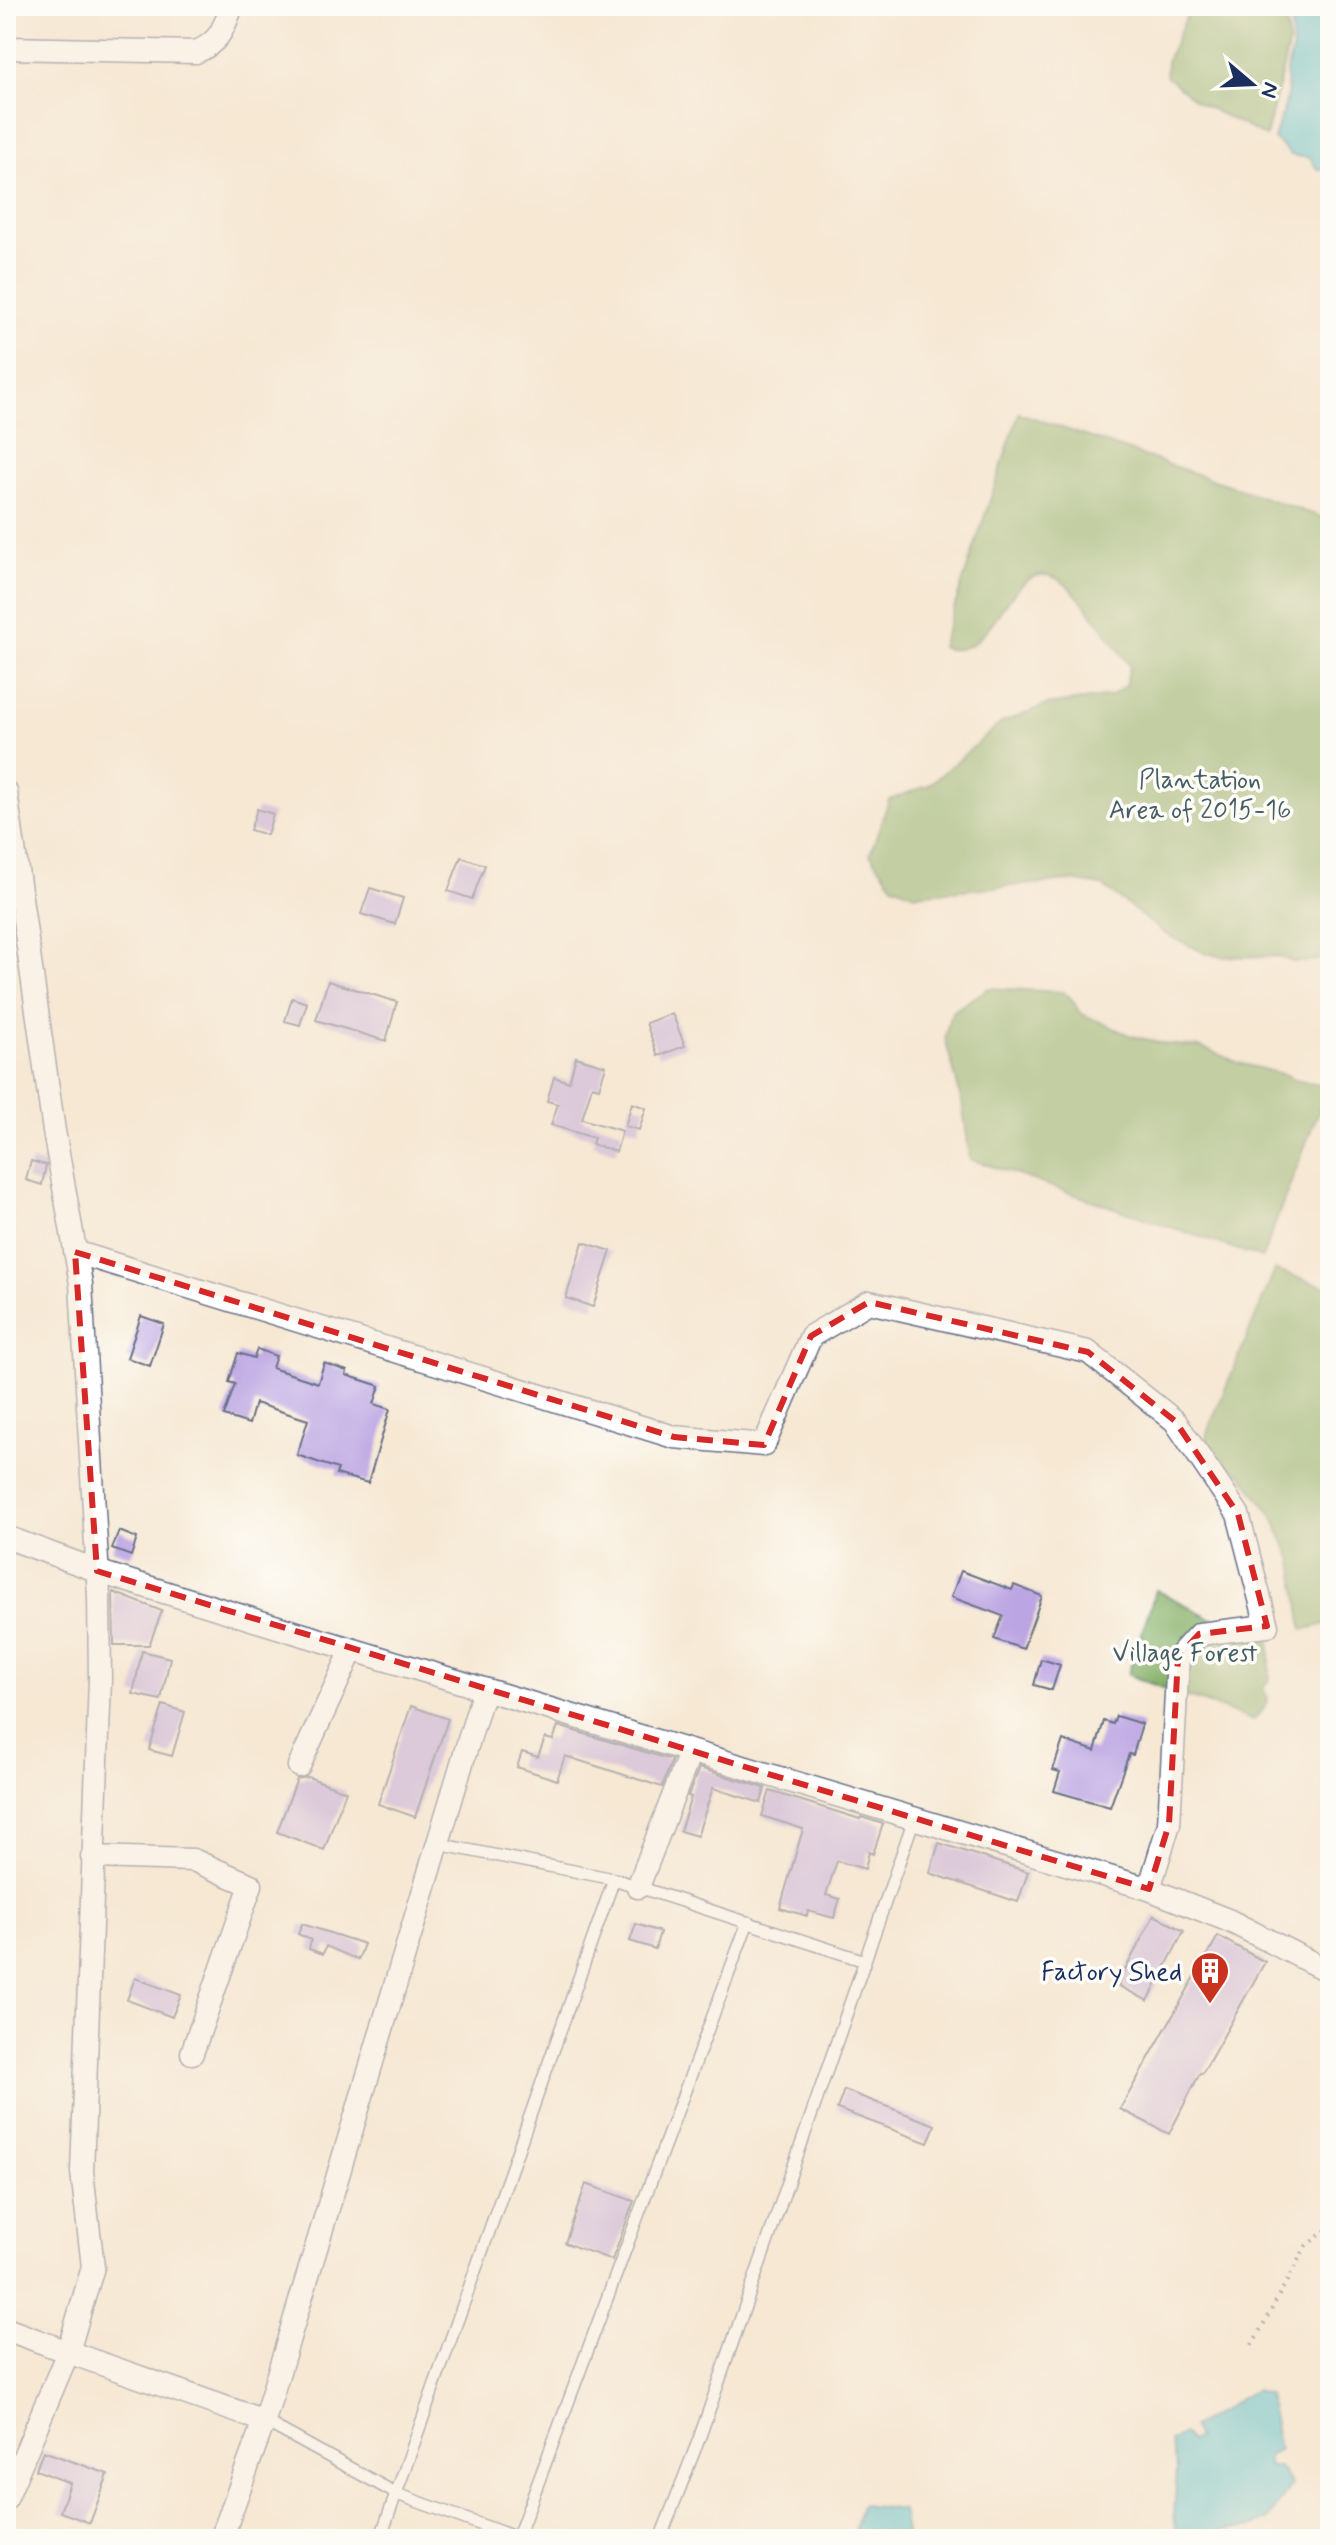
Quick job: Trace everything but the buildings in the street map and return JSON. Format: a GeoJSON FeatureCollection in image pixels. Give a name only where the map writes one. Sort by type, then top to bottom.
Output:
{"type":"FeatureCollection","features":[{"type":"Feature","properties":{"kind":"street"},"geometry":{"type":"LineString","coordinates":[[6,48],[196,52],[212,45],[223,30],[232,6]]}},
{"type":"Feature","properties":{"kind":"street"},"geometry":{"type":"LineString","coordinates":[[6,792],[54,1131],[81,1284],[100,1679],[82,2172],[93,2267],[68,2352],[6,2499]]}},
{"type":"Feature","properties":{"kind":"street"},"geometry":{"type":"LineString","coordinates":[[75,1252],[674,1437],[764,1445],[811,1336],[869,1302],[1088,1352],[1175,1421],[1238,1514],[1267,1626],[1199,1634],[1178,1657],[1169,1824],[1149,1889]]}},
{"type":"Feature","properties":{"kind":"street"},"geometry":{"type":"LineString","coordinates":[[6,1537],[97,1571],[352,1650],[1149,1889],[1230,1921],[1330,1972]]}},
{"type":"Feature","properties":{"kind":"street"},"geometry":{"type":"LineString","coordinates":[[299,1766],[352,1650]]}},
{"type":"Feature","properties":{"kind":"street"},"geometry":{"type":"LineString","coordinates":[[221,2539],[264,2421],[484,1690]]}},
{"type":"Feature","properties":{"kind":"street"},"geometry":{"type":"LineString","coordinates":[[638,1887],[690,1753]]}},
{"type":"Feature","properties":{"kind":"street"},"geometry":{"type":"LineString","coordinates":[[92,1857],[193,1860],[251,1885],[192,2053]]}},
{"type":"Feature","properties":{"kind":"street"},"geometry":{"type":"LineString","coordinates":[[6,2329],[264,2421]]}},
{"type":"Feature","properties":{"kind":"lane"},"geometry":{"type":"LineString","coordinates":[[660,2539],[699,2439],[914,1819]]}},
{"type":"Feature","properties":{"kind":"lane"},"geometry":{"type":"LineString","coordinates":[[438,1844],[614,1879],[865,1961]]}},
{"type":"Feature","properties":{"kind":"lane"},"geometry":{"type":"LineString","coordinates":[[380,2539],[614,1879]]}},
{"type":"Feature","properties":{"kind":"lane"},"geometry":{"type":"LineString","coordinates":[[264,2421],[397,2494],[518,2539],[748,1922]]}},
{"type":"Feature","properties":{"kind":"path"},"geometry":{"type":"LineString","coordinates":[[1252,2345],[1306,2246],[1330,2227]]}},
{"type":"Feature","properties":{"kind":"highlighted area"},"geometry":{"type":"Polygon","coordinates":[[[75,1252],[674,1437],[764,1445],[811,1336],[869,1302],[1088,1352],[1175,1421],[1238,1514],[1267,1626],[1199,1634],[1178,1657],[1169,1824],[1149,1889],[97,1571],[75,1252]]]}},
{"type":"Feature","properties":{"kind":"green space"},"geometry":{"type":"Polygon","coordinates":[[[1191,6],[1293,6],[1286,18],[1289,43],[1266,137],[1197,102],[1166,76],[1167,60],[1191,6]]]}},
{"type":"Feature","properties":{"kind":"green space","name":"Plantation Area of 2015-16"},"geometry":{"type":"Polygon","coordinates":[[[1019,413],[1330,520],[1330,957],[1293,962],[1275,956],[1223,957],[1205,953],[1165,934],[1103,886],[1070,881],[915,894],[893,885],[870,854],[889,800],[929,785],[1001,723],[1046,705],[1111,696],[1125,686],[1130,666],[1096,619],[1067,585],[1041,575],[1026,581],[1013,594],[989,628],[975,641],[960,649],[941,647],[1019,413]]]}},
{"type":"Feature","properties":{"kind":"green space"},"geometry":{"type":"Polygon","coordinates":[[[989,988],[1063,992],[1071,998],[1080,1013],[1129,1035],[1164,1044],[1201,1047],[1239,1063],[1295,1080],[1328,1086],[1262,1258],[970,1159],[962,1102],[945,1038],[953,1011],[989,988]]]}},
{"type":"Feature","properties":{"kind":"green space"},"geometry":{"type":"Polygon","coordinates":[[[1275,1270],[1330,1288],[1330,1623],[1303,1630],[1293,1561],[1272,1515],[1240,1473],[1203,1448],[1275,1270]]]}},
{"type":"Feature","properties":{"kind":"green space","name":"Village Forest"},"geometry":{"type":"Polygon","coordinates":[[[1156,1590],[1226,1626],[1270,1642],[1270,1678],[1263,1688],[1268,1698],[1266,1706],[1253,1721],[1128,1674],[1156,1590]]]}},
{"type":"Feature","properties":{"kind":"water"},"geometry":{"type":"Polygon","coordinates":[[[1300,6],[1330,6],[1330,170],[1317,169],[1310,158],[1291,155],[1274,139],[1288,94],[1286,71],[1293,49],[1291,22],[1300,6]]]}},
{"type":"Feature","properties":{"kind":"water"},"geometry":{"type":"Polygon","coordinates":[[[1255,2390],[1268,2395],[1279,2449],[1267,2457],[1269,2467],[1279,2467],[1291,2485],[1268,2520],[1253,2526],[1193,2535],[1176,2528],[1177,2469],[1170,2442],[1183,2434],[1190,2441],[1197,2438],[1192,2428],[1255,2390]]]}},
{"type":"Feature","properties":{"kind":"water"},"geometry":{"type":"Polygon","coordinates":[[[861,2505],[902,2510],[907,2539],[852,2539],[861,2505]]]}},
{"type":"Feature","properties":{"kind":"place","name":"Factory Shed"},"geometry":{"type":"Point","coordinates":[1210,2005]}}]}
